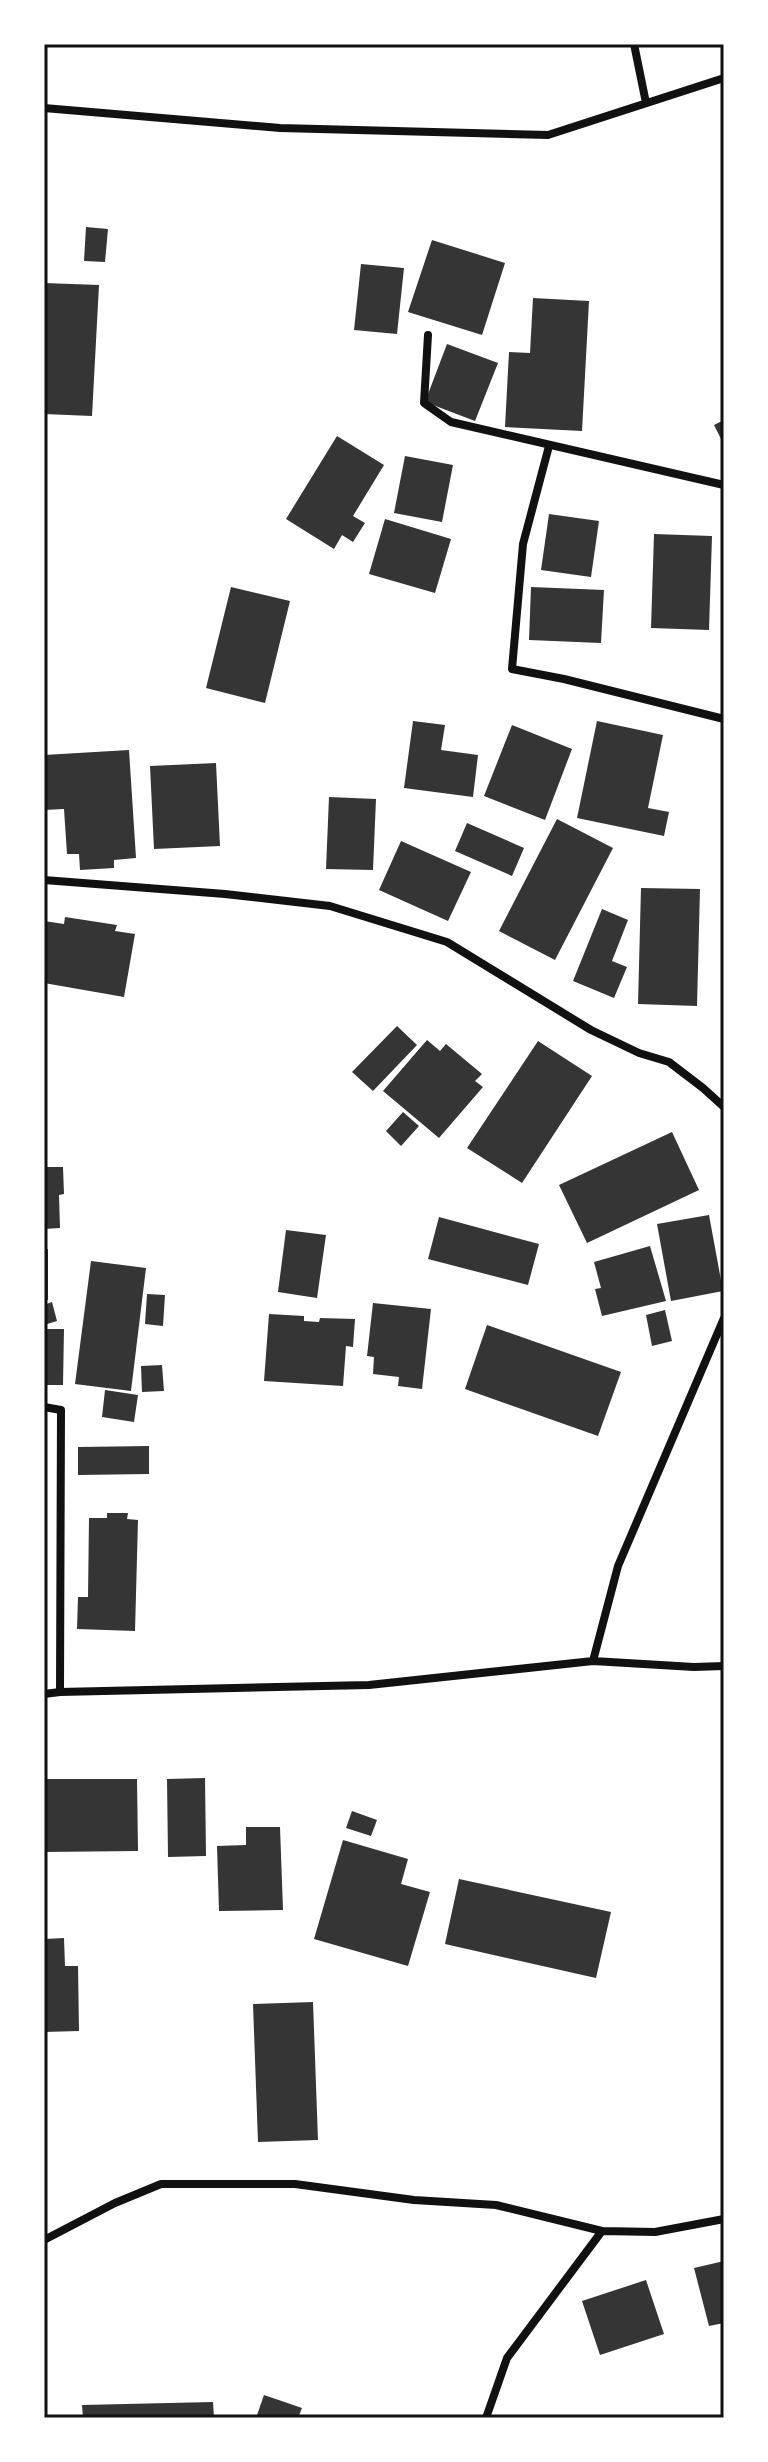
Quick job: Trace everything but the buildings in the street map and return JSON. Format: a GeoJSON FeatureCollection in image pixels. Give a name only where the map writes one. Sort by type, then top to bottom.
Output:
{"type":"FeatureCollection","features":[{"type":"Feature","properties":{"kind":"street"},"geometry":{"type":"LineString","coordinates":[[634,44],[646,103]]}},
{"type":"Feature","properties":{"kind":"street"},"geometry":{"type":"LineString","coordinates":[[44,108],[280,128],[548,135],[724,78]]}},
{"type":"Feature","properties":{"kind":"street"},"geometry":{"type":"LineString","coordinates":[[428,335],[424,403],[451,422],[724,485]]}},
{"type":"Feature","properties":{"kind":"street"},"geometry":{"type":"LineString","coordinates":[[549,446],[523,544],[512,669],[724,719]]}},
{"type":"Feature","properties":{"kind":"street"},"geometry":{"type":"LineString","coordinates":[[44,880],[225,894],[330,906],[447,942],[591,1030],[639,1053],[669,1062],[724,1107]]}},
{"type":"Feature","properties":{"kind":"street"},"geometry":{"type":"LineString","coordinates":[[593,1661],[618,1566],[724,1318]]}},
{"type":"Feature","properties":{"kind":"street"},"geometry":{"type":"LineString","coordinates":[[44,1407],[61,1410],[60,1692]]}},
{"type":"Feature","properties":{"kind":"street"},"geometry":{"type":"LineString","coordinates":[[44,1694],[369,1685],[593,1661],[724,1666]]}},
{"type":"Feature","properties":{"kind":"street"},"geometry":{"type":"LineString","coordinates":[[44,2240],[115,2203],[161,2184],[295,2184],[414,2200],[496,2205],[602,2231],[655,2232],[724,2219]]}},
{"type":"Feature","properties":{"kind":"street"},"geometry":{"type":"LineString","coordinates":[[486,2418],[507,2358],[602,2231]]}}]}
